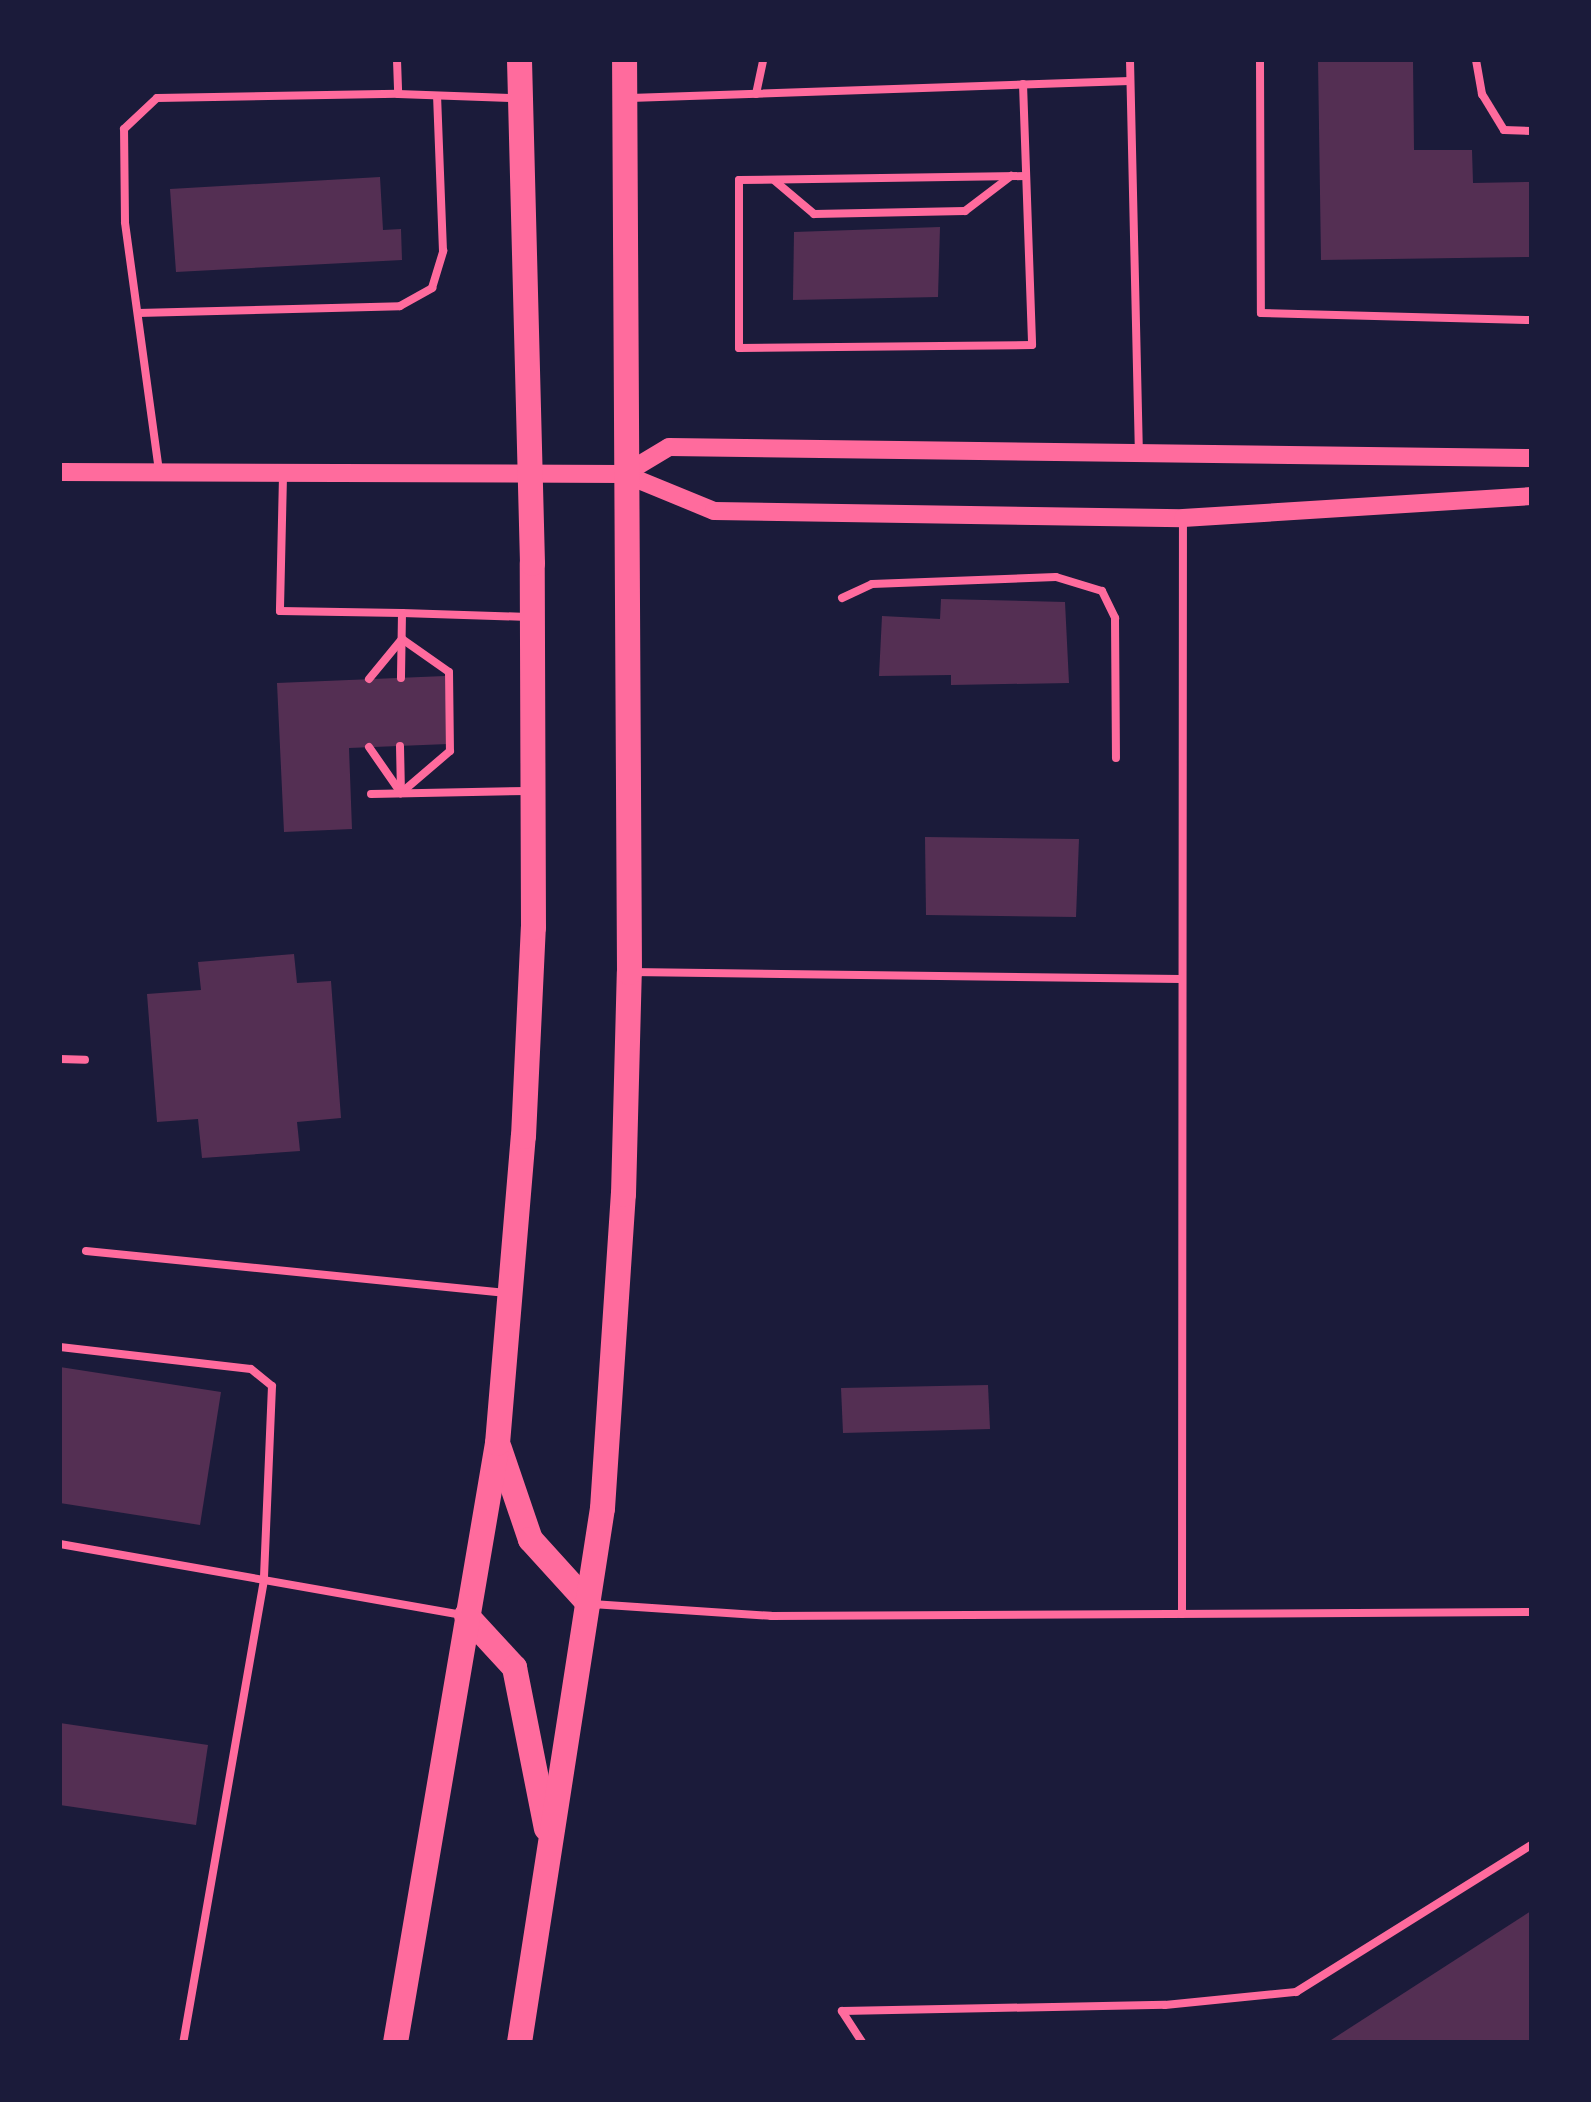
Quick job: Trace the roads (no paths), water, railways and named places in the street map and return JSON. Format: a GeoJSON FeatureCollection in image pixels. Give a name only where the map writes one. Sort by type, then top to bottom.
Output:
{"type":"FeatureCollection","features":[{"type":"Feature","properties":{"kind":"main road"},"geometry":{"type":"LineString","coordinates":[[395,2042],[497,1443],[534,927],[532,470],[518,60]]}},
{"type":"Feature","properties":{"kind":"main road"},"geometry":{"type":"LineString","coordinates":[[519,2042],[602,1508],[622,1214],[629,972],[624,60]]}},
{"type":"Feature","properties":{"kind":"main road"},"geometry":{"type":"LineString","coordinates":[[497,1443],[530,1538],[588,1603]]}},
{"type":"Feature","properties":{"kind":"main road"},"geometry":{"type":"LineString","coordinates":[[466,1615],[514,1668],[551,1852]]}},
{"type":"Feature","properties":{"kind":"street"},"geometry":{"type":"LineString","coordinates":[[624,474],[669,447],[1531,458]]}},
{"type":"Feature","properties":{"kind":"street"},"geometry":{"type":"LineString","coordinates":[[60,472],[532,470],[624,474],[714,511],[1183,518],[1531,496]]}},
{"type":"Feature","properties":{"kind":"lane"},"geometry":{"type":"LineString","coordinates":[[397,60],[398,94]]}},
{"type":"Feature","properties":{"kind":"lane"},"geometry":{"type":"LineString","coordinates":[[756,94],[763,60]]}},
{"type":"Feature","properties":{"kind":"lane"},"geometry":{"type":"LineString","coordinates":[[1130,60],[1139,453]]}},
{"type":"Feature","properties":{"kind":"lane"},"geometry":{"type":"LineString","coordinates":[[1260,60],[1261,313],[1531,320]]}},
{"type":"Feature","properties":{"kind":"lane"},"geometry":{"type":"LineString","coordinates":[[1476,60],[1482,94],[1504,130],[1531,131]]}},
{"type":"Feature","properties":{"kind":"lane"},"geometry":{"type":"LineString","coordinates":[[624,98],[1130,82]]}},
{"type":"Feature","properties":{"kind":"lane"},"geometry":{"type":"LineString","coordinates":[[1023,84],[1032,345],[739,348],[740,180],[1026,176]]}},
{"type":"Feature","properties":{"kind":"lane"},"geometry":{"type":"LineString","coordinates":[[159,472],[125,222],[124,128],[157,98],[398,94],[518,98]]}},
{"type":"Feature","properties":{"kind":"lane"},"geometry":{"type":"LineString","coordinates":[[138,313],[400,306],[432,288],[444,252],[438,96]]}},
{"type":"Feature","properties":{"kind":"lane"},"geometry":{"type":"LineString","coordinates":[[773,180],[814,214],[965,211],[1011,176]]}},
{"type":"Feature","properties":{"kind":"lane"},"geometry":{"type":"LineString","coordinates":[[283,471],[280,611],[532,617]]}},
{"type":"Feature","properties":{"kind":"lane"},"geometry":{"type":"LineString","coordinates":[[1182,1614],[1183,518]]}},
{"type":"Feature","properties":{"kind":"lane"},"geometry":{"type":"LineString","coordinates":[[842,598],[872,584],[1056,577],[1102,592],[1115,618],[1116,758]]}},
{"type":"Feature","properties":{"kind":"lane"},"geometry":{"type":"LineString","coordinates":[[401,678],[402,614]]}},
{"type":"Feature","properties":{"kind":"lane"},"geometry":{"type":"LineString","coordinates":[[369,679],[402,640]]}},
{"type":"Feature","properties":{"kind":"lane"},"geometry":{"type":"LineString","coordinates":[[401,793],[450,750],[449,672],[402,640]]}},
{"type":"Feature","properties":{"kind":"lane"},"geometry":{"type":"LineString","coordinates":[[400,746],[401,793]]}},
{"type":"Feature","properties":{"kind":"lane"},"geometry":{"type":"LineString","coordinates":[[369,747],[401,793]]}},
{"type":"Feature","properties":{"kind":"lane"},"geometry":{"type":"LineString","coordinates":[[371,794],[532,790]]}},
{"type":"Feature","properties":{"kind":"lane"},"geometry":{"type":"LineString","coordinates":[[629,972],[1182,979]]}},
{"type":"Feature","properties":{"kind":"lane"},"geometry":{"type":"LineString","coordinates":[[60,1059],[86,1060]]}},
{"type":"Feature","properties":{"kind":"lane"},"geometry":{"type":"LineString","coordinates":[[86,1251],[509,1294]]}},
{"type":"Feature","properties":{"kind":"lane"},"geometry":{"type":"LineString","coordinates":[[60,1347],[251,1369],[272,1386],[264,1580],[184,2042]]}},
{"type":"Feature","properties":{"kind":"lane"},"geometry":{"type":"LineString","coordinates":[[60,1544],[466,1615]]}},
{"type":"Feature","properties":{"kind":"lane"},"geometry":{"type":"LineString","coordinates":[[588,1603],[771,1616],[1531,1612]]}},
{"type":"Feature","properties":{"kind":"lane"},"geometry":{"type":"LineString","coordinates":[[862,2042],[842,2011],[1165,2005],[1296,1992],[1531,1845]]}}]}
